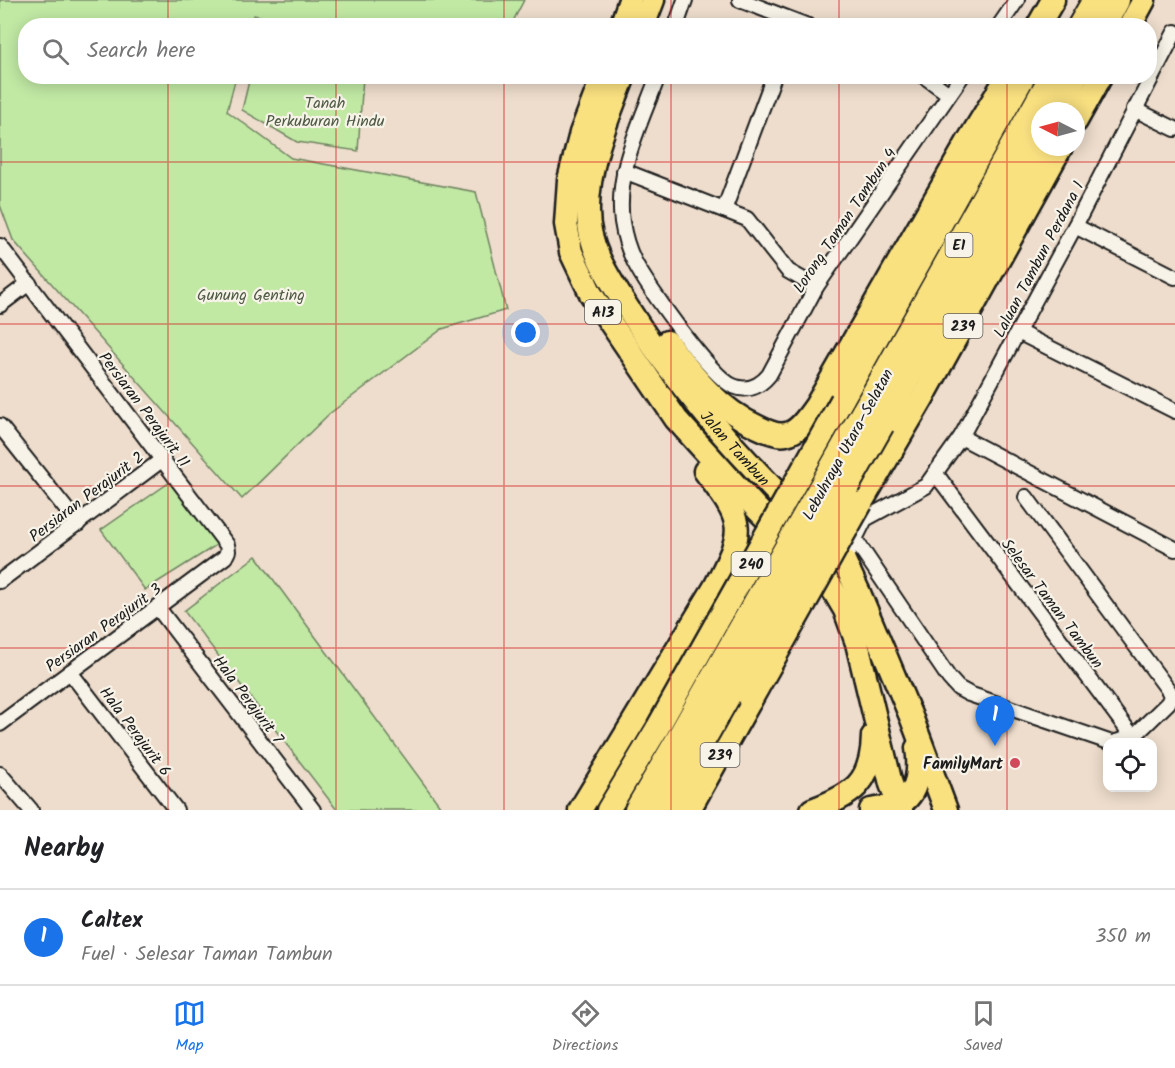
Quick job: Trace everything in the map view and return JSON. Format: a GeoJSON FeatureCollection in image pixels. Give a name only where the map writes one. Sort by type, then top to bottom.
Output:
{"type":"FeatureCollection","features":[{"type":"Feature","properties":{"kind":"highway"},"geometry":{"type":"LineString","coordinates":[[1086,18],[1096,0]]}},
{"type":"Feature","properties":{"kind":"highway"},"geometry":{"type":"LineString","coordinates":[[1106,18],[1116,0]]}},
{"type":"Feature","properties":{"kind":"highway","name":"Lebuhraya Utara–Selatan"},"geometry":{"type":"LineString","coordinates":[[872,418],[1049,84]]}},
{"type":"Feature","properties":{"kind":"highway"},"geometry":{"type":"LineString","coordinates":[[1061,102],[1070,84]]}},
{"type":"Feature","properties":{"kind":"highway","name":"Lebuhraya Utara–Selatan"},"geometry":{"type":"LineString","coordinates":[[638,810],[677,740],[1031,155]]}},
{"type":"Feature","properties":{"kind":"highway","name":"Lebuhraya Utara–Selatan"},"geometry":{"type":"LineString","coordinates":[[664,810],[677,740]]}},
{"type":"Feature","properties":{"kind":"main road"},"geometry":{"type":"LineString","coordinates":[[624,18],[630,0]]}},
{"type":"Feature","properties":{"kind":"main road"},"geometry":{"type":"LineString","coordinates":[[646,18],[653,0]]}},
{"type":"Feature","properties":{"kind":"main road"},"geometry":{"type":"LineString","coordinates":[[1043,18],[1053,0]]}},
{"type":"Feature","properties":{"kind":"main road"},"geometry":{"type":"LineString","coordinates":[[1057,18],[1067,0]]}},
{"type":"Feature","properties":{"kind":"main road"},"geometry":{"type":"LineString","coordinates":[[1134,18],[1144,0]]}},
{"type":"Feature","properties":{"kind":"main road","name":"Jalan Tambun"},"geometry":{"type":"LineString","coordinates":[[600,84],[581,133],[569,180],[567,224],[571,252],[591,294],[676,419],[757,509],[826,579],[845,610],[857,643],[891,784],[900,807]]}},
{"type":"Feature","properties":{"kind":"main road","name":"Jalan Tambun"},"geometry":{"type":"LineString","coordinates":[[621,84],[599,142],[589,194],[590,232],[605,272],[643,334],[674,377],[715,426],[844,561],[913,721],[946,810]]}},
{"type":"Feature","properties":{"kind":"main road"},"geometry":{"type":"LineString","coordinates":[[605,272],[627,290],[686,367],[731,413],[763,430],[786,434],[791,432],[806,420],[816,406],[1003,84]]}},
{"type":"Feature","properties":{"kind":"main road","name":"240"},"geometry":{"type":"LineString","coordinates":[[608,810],[677,740],[842,400],[1020,84]]}},
{"type":"Feature","properties":{"kind":"main road"},"geometry":{"type":"LineString","coordinates":[[1085,105],[1097,84]]}},
{"type":"Feature","properties":{"kind":"main road","name":"239"},"geometry":{"type":"LineString","coordinates":[[689,810],[923,397],[1056,156]]}},
{"type":"Feature","properties":{"kind":"main road"},"geometry":{"type":"LineString","coordinates":[[580,810],[715,587],[734,550],[738,529],[737,520],[725,499],[685,443],[676,419]]}},
{"type":"Feature","properties":{"kind":"main road"},"geometry":{"type":"LineString","coordinates":[[812,810],[847,795],[864,779],[873,754],[874,711]]}},
{"type":"Feature","properties":{"kind":"main road"},"geometry":{"type":"LineString","coordinates":[[870,810],[900,807],[911,792],[918,776],[919,761],[913,721]]}},
{"type":"Feature","properties":{"kind":"street"},"geometry":{"type":"LineString","coordinates":[[679,18],[685,0]]}},
{"type":"Feature","properties":{"kind":"street"},"geometry":{"type":"LineString","coordinates":[[740,0],[782,18]]}},
{"type":"Feature","properties":{"kind":"street"},"geometry":{"type":"LineString","coordinates":[[1005,18],[1017,0]]}},
{"type":"Feature","properties":{"kind":"street","name":"Laluan Tambun Perdana 1"},"geometry":{"type":"LineString","coordinates":[[1157,66],[1175,32]]}},
{"type":"Feature","properties":{"kind":"street"},"geometry":{"type":"LineString","coordinates":[[655,84],[624,171],[747,219],[788,271],[816,287]]}},
{"type":"Feature","properties":{"kind":"street"},"geometry":{"type":"LineString","coordinates":[[724,210],[771,84]]}},
{"type":"Feature","properties":{"kind":"street"},"geometry":{"type":"LineString","coordinates":[[935,84],[949,94]]}},
{"type":"Feature","properties":{"kind":"street","name":"Lorong Taman Tambun 4"},"geometry":{"type":"LineString","coordinates":[[624,171],[621,205],[633,261],[662,306],[724,381],[738,388],[753,388],[760,385],[769,375],[816,287],[956,84]]}},
{"type":"Feature","properties":{"kind":"street","name":"Laluan Tambun Perdana 1"},"geometry":{"type":"LineString","coordinates":[[844,561],[865,519],[926,486],[962,437],[1075,226],[1147,84]]}},
{"type":"Feature","properties":{"kind":"street"},"geometry":{"type":"LineString","coordinates":[[1134,109],[1175,129]]}},
{"type":"Feature","properties":{"kind":"street"},"geometry":{"type":"LineString","coordinates":[[1075,226],[1175,277]]}},
{"type":"Feature","properties":{"kind":"street","name":"Persiaran Perajurit 11"},"geometry":{"type":"LineString","coordinates":[[0,246],[227,545],[228,551],[225,557]]}},
{"type":"Feature","properties":{"kind":"street"},"geometry":{"type":"LineString","coordinates":[[0,305],[29,283]]}},
{"type":"Feature","properties":{"kind":"street"},"geometry":{"type":"LineString","coordinates":[[1018,332],[1175,411]]}},
{"type":"Feature","properties":{"kind":"street"},"geometry":{"type":"LineString","coordinates":[[0,426],[78,524]]}},
{"type":"Feature","properties":{"kind":"street"},"geometry":{"type":"LineString","coordinates":[[962,437],[1175,549]]}},
{"type":"Feature","properties":{"kind":"street","name":"Persiaran Perajurit 2"},"geometry":{"type":"LineString","coordinates":[[0,581],[163,459]]}},
{"type":"Feature","properties":{"kind":"street","name":"Selesar Taman Tambun"},"geometry":{"type":"LineString","coordinates":[[936,474],[1133,737]]}},
{"type":"Feature","properties":{"kind":"street"},"geometry":{"type":"LineString","coordinates":[[1026,497],[1171,694],[1168,703],[1130,738]]}},
{"type":"Feature","properties":{"kind":"street"},"geometry":{"type":"LineString","coordinates":[[854,538],[938,663],[958,688],[969,694],[1103,740]]}},
{"type":"Feature","properties":{"kind":"street","name":"Persiaran Perajurit 3"},"geometry":{"type":"LineString","coordinates":[[0,724],[225,557]]}},
{"type":"Feature","properties":{"kind":"street","name":"Hala Perajurit 7"},"geometry":{"type":"LineString","coordinates":[[158,608],[306,808]]}},
{"type":"Feature","properties":{"kind":"street","name":"Hala Perajurit 6"},"geometry":{"type":"LineString","coordinates":[[70,672],[176,810]]}},
{"type":"Feature","properties":{"kind":"street"},"geometry":{"type":"LineString","coordinates":[[0,774],[31,810]]}},
{"type":"Feature","properties":{"kind":"green space","name":"Gunung Genting"},"geometry":{"type":"Polygon","coordinates":[[[0,0],[524,0],[515,18],[269,18],[254,15],[253,18],[18,18],[18,84],[234,84],[227,111],[291,158],[476,192],[506,310],[442,329],[329,414],[242,499],[13,240],[0,205],[0,0]]]}},
{"type":"Feature","properties":{"kind":"green space","name":"Tanah Perkuburan Hindu"},"geometry":{"type":"Polygon","coordinates":[[[248,84],[363,84],[358,151],[297,142],[242,110],[248,84]]]}},
{"type":"Feature","properties":{"kind":"green space"},"geometry":{"type":"Polygon","coordinates":[[[170,482],[218,544],[145,590],[101,530],[170,482]]]}},
{"type":"Feature","properties":{"kind":"green space"},"geometry":{"type":"Polygon","coordinates":[[[256,556],[443,810],[337,810],[184,611],[256,556]]]}},
{"type":"Feature","properties":{"kind":"place","name":"Caltex"},"geometry":{"type":"Point","coordinates":[995,746]}},
{"type":"Feature","properties":{"kind":"place","name":"FamilyMart"},"geometry":{"type":"Point","coordinates":[1015,763]}}]}
